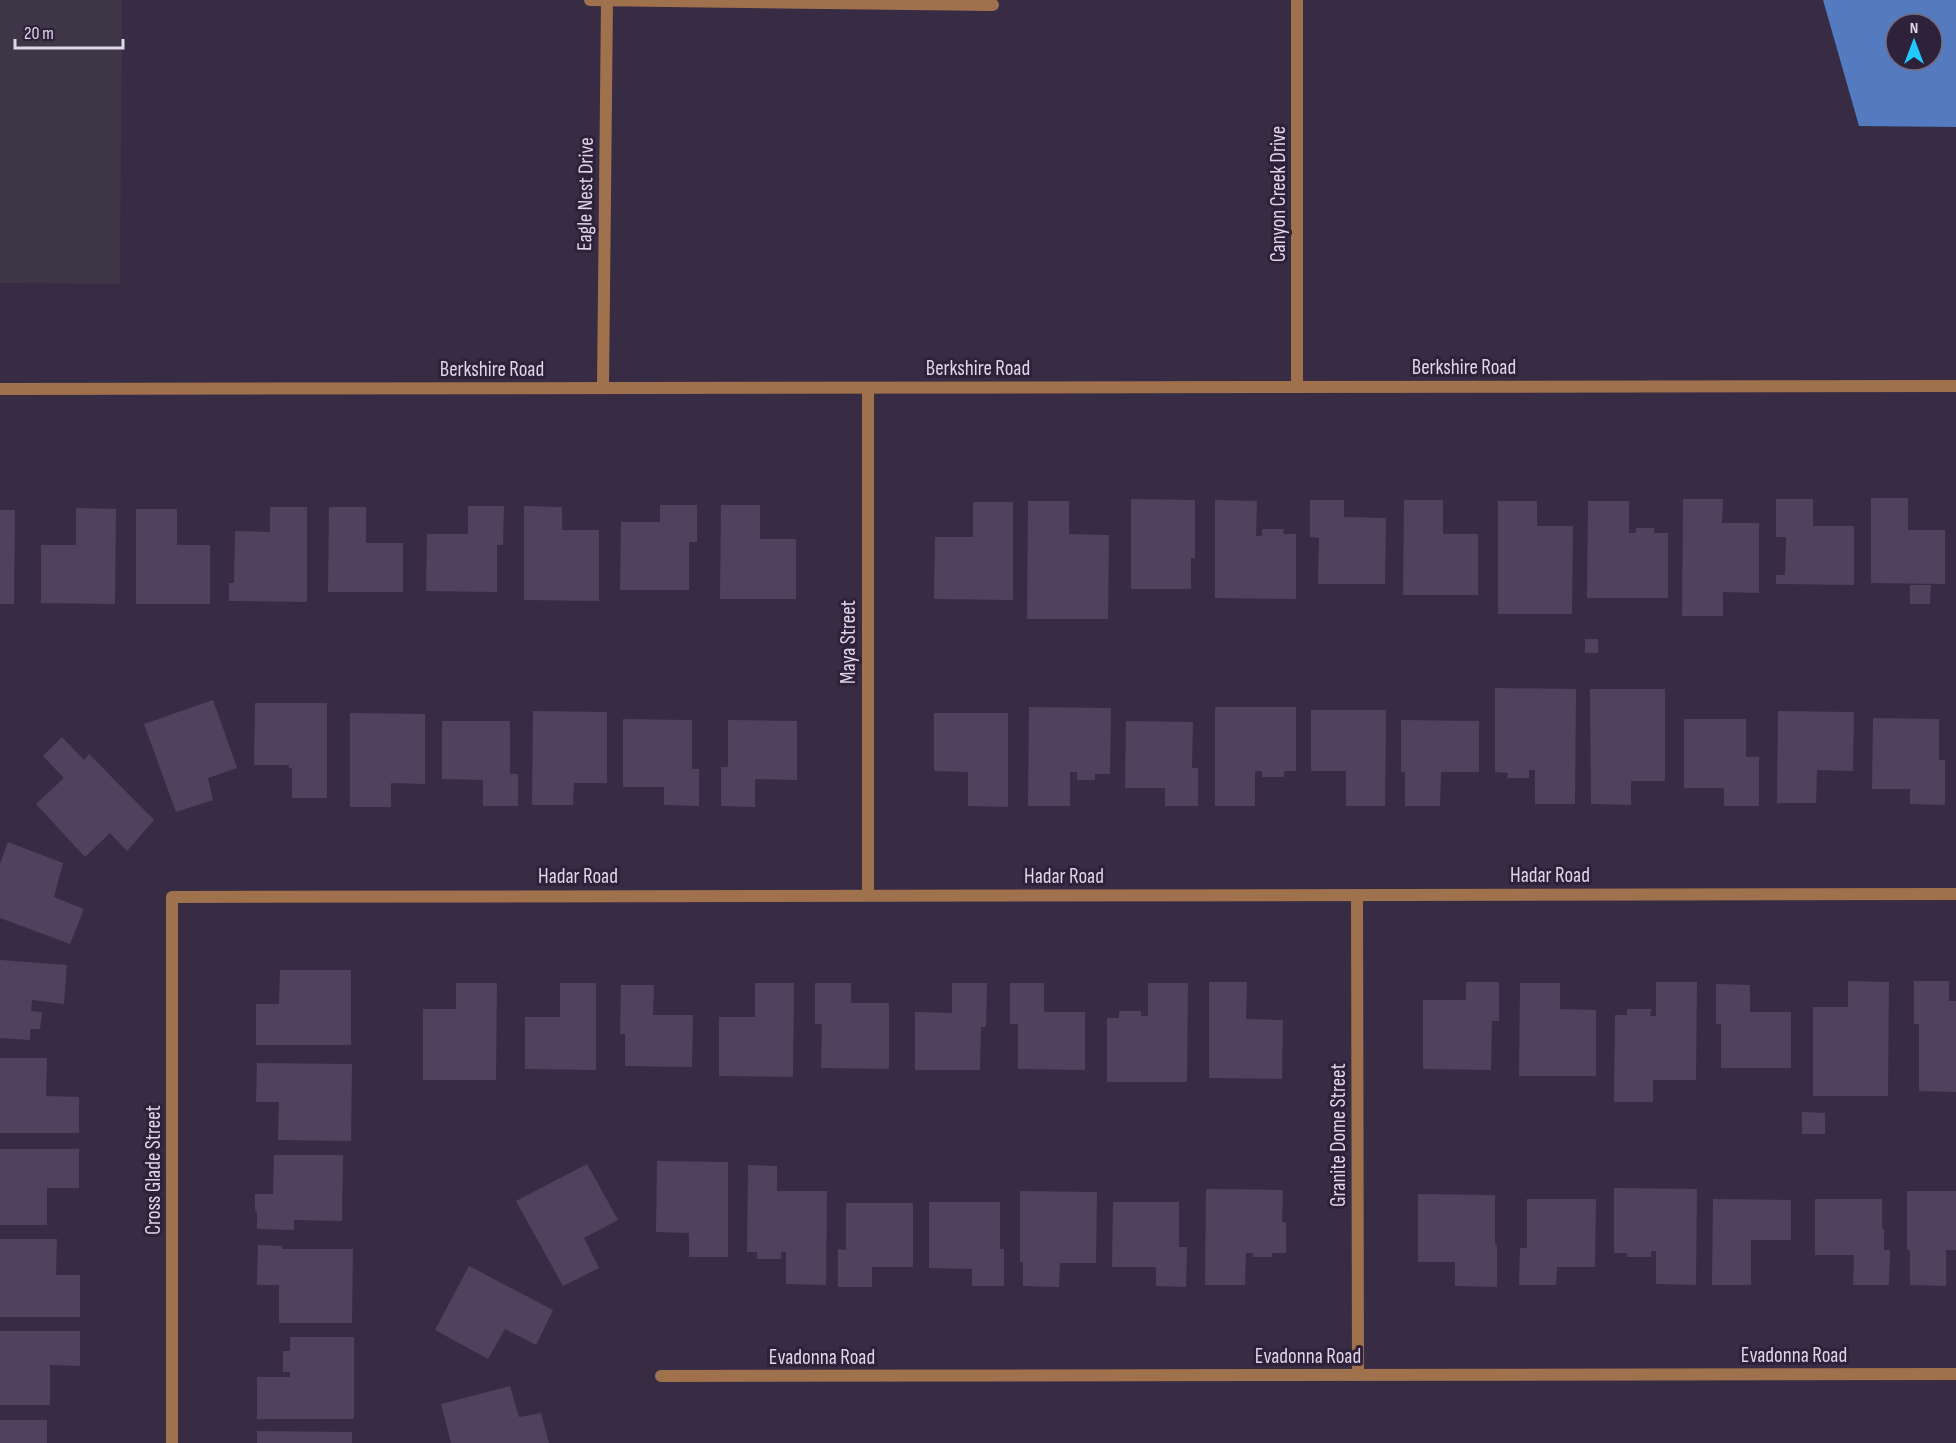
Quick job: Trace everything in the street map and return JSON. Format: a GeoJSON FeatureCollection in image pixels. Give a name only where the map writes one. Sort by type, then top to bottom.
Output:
{"type":"FeatureCollection","features":[{"type":"Feature","properties":{"kind":"street"},"geometry":{"type":"LineString","coordinates":[[590,0],[993,5]]}},
{"type":"Feature","properties":{"kind":"street","name":"Eagle Nest Drive"},"geometry":{"type":"LineString","coordinates":[[603,388],[607,0]]}},
{"type":"Feature","properties":{"kind":"street","name":"Canyon Creek Drive"},"geometry":{"type":"LineString","coordinates":[[1297,0],[1297,387]]}},
{"type":"Feature","properties":{"kind":"street","name":"Berkshire Road"},"geometry":{"type":"LineString","coordinates":[[0,389],[1956,386]]}},
{"type":"Feature","properties":{"kind":"street","name":"Maya Street"},"geometry":{"type":"LineString","coordinates":[[868,388],[868,895]]}},
{"type":"Feature","properties":{"kind":"street","name":"Hadar Road"},"geometry":{"type":"LineString","coordinates":[[172,897],[1956,894]]}},
{"type":"Feature","properties":{"kind":"street","name":"Granite Dome Street"},"geometry":{"type":"LineString","coordinates":[[1357,895],[1358,1375]]}},
{"type":"Feature","properties":{"kind":"street","name":"Cross Glade Street"},"geometry":{"type":"LineString","coordinates":[[172,897],[172,1443]]}},
{"type":"Feature","properties":{"kind":"street","name":"Evadonna Road"},"geometry":{"type":"LineString","coordinates":[[661,1376],[1956,1374]]}},
{"type":"Feature","properties":{"kind":"shaded area"},"geometry":{"type":"Polygon","coordinates":[[[0,0],[122,0],[120,284],[0,283],[0,0]]]}},
{"type":"Feature","properties":{"kind":"water"},"geometry":{"type":"Polygon","coordinates":[[[1823,0],[1956,0],[1956,127],[1859,126],[1823,0]]]}},
{"type":"Feature","properties":{"kind":"building"},"geometry":{"type":"Polygon","coordinates":[[[1871,498],[1908,498],[1908,530],[1945,530],[1945,584],[1871,583],[1871,498]]]}},
{"type":"Feature","properties":{"kind":"building"},"geometry":{"type":"Polygon","coordinates":[[[1131,499],[1195,500],[1195,558],[1191,558],[1191,589],[1131,589],[1131,499]]]}},
{"type":"Feature","properties":{"kind":"building"},"geometry":{"type":"Polygon","coordinates":[[[1683,499],[1723,499],[1722,523],[1759,523],[1759,593],[1723,592],[1723,616],[1682,616],[1683,499]]]}},
{"type":"Feature","properties":{"kind":"building"},"geometry":{"type":"Polygon","coordinates":[[[1776,499],[1813,499],[1813,526],[1854,526],[1854,585],[1776,584],[1776,575],[1785,575],[1786,537],[1776,537],[1776,499]]]}},
{"type":"Feature","properties":{"kind":"building"},"geometry":{"type":"Polygon","coordinates":[[[1215,500],[1257,501],[1256,536],[1262,536],[1262,529],[1284,529],[1283,534],[1296,534],[1296,599],[1215,598],[1215,500]]]}},
{"type":"Feature","properties":{"kind":"building"},"geometry":{"type":"Polygon","coordinates":[[[1310,500],[1344,500],[1344,517],[1386,518],[1385,584],[1318,584],[1319,538],[1310,537],[1310,500]]]}},
{"type":"Feature","properties":{"kind":"building"},"geometry":{"type":"Polygon","coordinates":[[[1404,500],[1443,500],[1443,534],[1478,534],[1478,595],[1403,595],[1404,500]]]}},
{"type":"Feature","properties":{"kind":"building"},"geometry":{"type":"Polygon","coordinates":[[[1028,501],[1069,501],[1069,534],[1109,535],[1108,619],[1027,619],[1028,501]]]}},
{"type":"Feature","properties":{"kind":"building"},"geometry":{"type":"Polygon","coordinates":[[[1498,501],[1537,501],[1537,526],[1573,526],[1572,614],[1498,614],[1498,501]]]}},
{"type":"Feature","properties":{"kind":"building"},"geometry":{"type":"Polygon","coordinates":[[[1588,501],[1629,501],[1629,533],[1636,533],[1636,528],[1654,528],[1654,533],[1668,533],[1668,598],[1587,598],[1588,501]]]}},
{"type":"Feature","properties":{"kind":"building"},"geometry":{"type":"Polygon","coordinates":[[[973,502],[1013,502],[1013,600],[934,599],[935,537],[973,537],[973,502]]]}},
{"type":"Feature","properties":{"kind":"building"},"geometry":{"type":"Polygon","coordinates":[[[660,505],[697,505],[697,542],[689,542],[689,590],[620,590],[621,522],[660,522],[660,505]]]}},
{"type":"Feature","properties":{"kind":"building"},"geometry":{"type":"Polygon","coordinates":[[[721,505],[760,505],[760,539],[796,539],[796,599],[720,599],[721,505]]]}},
{"type":"Feature","properties":{"kind":"building"},"geometry":{"type":"Polygon","coordinates":[[[468,506],[504,506],[503,545],[497,545],[497,592],[426,591],[427,534],[468,534],[468,506]]]}},
{"type":"Feature","properties":{"kind":"building"},"geometry":{"type":"Polygon","coordinates":[[[524,506],[562,507],[562,530],[599,530],[599,601],[524,600],[524,506]]]}},
{"type":"Feature","properties":{"kind":"building"},"geometry":{"type":"Polygon","coordinates":[[[270,507],[307,507],[307,602],[229,601],[229,583],[234,583],[235,531],[270,532],[270,507]]]}},
{"type":"Feature","properties":{"kind":"building"},"geometry":{"type":"Polygon","coordinates":[[[329,507],[366,507],[366,543],[403,543],[403,592],[328,592],[329,507]]]}},
{"type":"Feature","properties":{"kind":"building"},"geometry":{"type":"Polygon","coordinates":[[[76,508],[116,509],[115,604],[41,603],[41,545],[76,545],[76,508]]]}},
{"type":"Feature","properties":{"kind":"building"},"geometry":{"type":"Polygon","coordinates":[[[136,509],[177,509],[177,545],[210,545],[210,604],[136,604],[136,509]]]}},
{"type":"Feature","properties":{"kind":"building"},"geometry":{"type":"Polygon","coordinates":[[[0,510],[15,510],[14,604],[0,604],[0,510]]]}},
{"type":"Feature","properties":{"kind":"building"},"geometry":{"type":"Polygon","coordinates":[[[1910,585],[1931,585],[1930,604],[1910,604],[1910,585]]]}},
{"type":"Feature","properties":{"kind":"building"},"geometry":{"type":"Polygon","coordinates":[[[1585,639],[1598,639],[1598,653],[1585,653],[1585,639]]]}},
{"type":"Feature","properties":{"kind":"building"},"geometry":{"type":"Polygon","coordinates":[[[1495,688],[1576,689],[1575,804],[1535,804],[1535,770],[1529,770],[1529,778],[1507,778],[1508,773],[1495,772],[1495,688]]]}},
{"type":"Feature","properties":{"kind":"building"},"geometry":{"type":"Polygon","coordinates":[[[1590,689],[1665,689],[1665,781],[1631,781],[1631,805],[1591,804],[1590,689]]]}},
{"type":"Feature","properties":{"kind":"building"},"geometry":{"type":"Polygon","coordinates":[[[213,700],[237,768],[208,778],[213,800],[176,812],[144,724],[213,700]]]}},
{"type":"Feature","properties":{"kind":"building"},"geometry":{"type":"Polygon","coordinates":[[[255,703],[327,703],[327,798],[292,798],[292,768],[289,768],[289,765],[254,765],[255,703]]]}},
{"type":"Feature","properties":{"kind":"building"},"geometry":{"type":"Polygon","coordinates":[[[1029,707],[1111,708],[1110,774],[1095,774],[1095,780],[1077,780],[1077,772],[1070,772],[1070,806],[1028,806],[1029,707]]]}},
{"type":"Feature","properties":{"kind":"building"},"geometry":{"type":"Polygon","coordinates":[[[1215,707],[1296,707],[1296,771],[1284,771],[1284,777],[1262,777],[1262,771],[1255,771],[1255,806],[1215,806],[1215,707]]]}},
{"type":"Feature","properties":{"kind":"building"},"geometry":{"type":"Polygon","coordinates":[[[1311,710],[1386,710],[1385,806],[1346,806],[1346,771],[1311,771],[1311,710]]]}},
{"type":"Feature","properties":{"kind":"building"},"geometry":{"type":"Polygon","coordinates":[[[533,711],[607,712],[607,783],[574,783],[573,805],[532,805],[533,711]]]}},
{"type":"Feature","properties":{"kind":"building"},"geometry":{"type":"Polygon","coordinates":[[[1778,711],[1854,712],[1853,771],[1817,770],[1816,803],[1777,803],[1778,711]]]}},
{"type":"Feature","properties":{"kind":"building"},"geometry":{"type":"Polygon","coordinates":[[[350,713],[425,714],[425,784],[391,783],[391,807],[350,807],[350,713]]]}},
{"type":"Feature","properties":{"kind":"building"},"geometry":{"type":"Polygon","coordinates":[[[934,713],[1008,713],[1008,807],[968,806],[968,772],[934,771],[934,713]]]}},
{"type":"Feature","properties":{"kind":"building"},"geometry":{"type":"Polygon","coordinates":[[[1873,718],[1939,719],[1939,760],[1945,760],[1945,805],[1910,804],[1910,789],[1872,789],[1873,718]]]}},
{"type":"Feature","properties":{"kind":"building"},"geometry":{"type":"Polygon","coordinates":[[[623,719],[692,720],[692,769],[699,769],[699,806],[664,805],[664,787],[623,787],[623,719]]]}},
{"type":"Feature","properties":{"kind":"building"},"geometry":{"type":"Polygon","coordinates":[[[1684,719],[1746,719],[1746,757],[1759,757],[1759,806],[1724,806],[1724,788],[1684,788],[1684,719]]]}},
{"type":"Feature","properties":{"kind":"building"},"geometry":{"type":"Polygon","coordinates":[[[728,720],[797,721],[797,780],[755,779],[755,807],[721,806],[721,767],[728,767],[728,720]]]}},
{"type":"Feature","properties":{"kind":"building"},"geometry":{"type":"Polygon","coordinates":[[[1401,720],[1479,721],[1479,772],[1441,772],[1440,806],[1405,806],[1405,772],[1401,772],[1401,720]]]}},
{"type":"Feature","properties":{"kind":"building"},"geometry":{"type":"Polygon","coordinates":[[[442,721],[510,721],[510,774],[518,774],[518,806],[483,806],[483,780],[442,779],[442,721]]]}},
{"type":"Feature","properties":{"kind":"building"},"geometry":{"type":"Polygon","coordinates":[[[1126,721],[1193,722],[1192,768],[1198,768],[1198,806],[1165,806],[1165,788],[1125,788],[1126,721]]]}},
{"type":"Feature","properties":{"kind":"building"},"geometry":{"type":"Polygon","coordinates":[[[62,737],[84,760],[89,754],[154,820],[127,851],[110,833],[85,857],[36,804],[64,778],[43,756],[62,737]]]}},
{"type":"Feature","properties":{"kind":"building"},"geometry":{"type":"Polygon","coordinates":[[[8,842],[63,863],[54,897],[84,909],[70,944],[0,918],[0,864],[8,842]]]}},
{"type":"Feature","properties":{"kind":"building"},"geometry":{"type":"Polygon","coordinates":[[[0,960],[67,965],[64,1004],[32,1000],[31,1011],[42,1012],[40,1029],[30,1029],[30,1040],[0,1038],[0,960]]]}},
{"type":"Feature","properties":{"kind":"building"},"geometry":{"type":"Polygon","coordinates":[[[280,970],[351,970],[351,1045],[256,1045],[256,1004],[279,1004],[280,970]]]}},
{"type":"Feature","properties":{"kind":"building"},"geometry":{"type":"Polygon","coordinates":[[[1848,981],[1889,982],[1888,1096],[1813,1096],[1813,1007],[1848,1007],[1848,981]]]}},
{"type":"Feature","properties":{"kind":"building"},"geometry":{"type":"Polygon","coordinates":[[[1914,981],[1949,981],[1949,1001],[1956,1001],[1956,1092],[1919,1091],[1919,1024],[1914,1024],[1914,981]]]}},
{"type":"Feature","properties":{"kind":"building"},"geometry":{"type":"Polygon","coordinates":[[[1209,982],[1247,982],[1246,1019],[1283,1020],[1282,1079],[1209,1078],[1209,982]]]}},
{"type":"Feature","properties":{"kind":"building"},"geometry":{"type":"Polygon","coordinates":[[[1466,982],[1499,982],[1499,1021],[1492,1021],[1491,1070],[1423,1069],[1423,1000],[1466,1000],[1466,982]]]}},
{"type":"Feature","properties":{"kind":"building"},"geometry":{"type":"Polygon","coordinates":[[[1656,982],[1697,982],[1696,1080],[1653,1080],[1653,1102],[1614,1102],[1615,1015],[1627,1015],[1627,1009],[1651,1009],[1650,1016],[1656,1016],[1656,982]]]}},
{"type":"Feature","properties":{"kind":"building"},"geometry":{"type":"Polygon","coordinates":[[[456,983],[497,983],[496,1080],[423,1080],[423,1009],[456,1009],[456,983]]]}},
{"type":"Feature","properties":{"kind":"building"},"geometry":{"type":"Polygon","coordinates":[[[560,983],[596,983],[596,1070],[525,1069],[525,1017],[560,1017],[560,983]]]}},
{"type":"Feature","properties":{"kind":"building"},"geometry":{"type":"Polygon","coordinates":[[[755,983],[794,983],[793,1077],[719,1076],[719,1017],[755,1017],[755,983]]]}},
{"type":"Feature","properties":{"kind":"building"},"geometry":{"type":"Polygon","coordinates":[[[815,983],[851,983],[851,1003],[889,1003],[889,1069],[821,1068],[822,1024],[815,1024],[815,983]]]}},
{"type":"Feature","properties":{"kind":"building"},"geometry":{"type":"Polygon","coordinates":[[[952,983],[987,983],[986,1027],[981,1027],[980,1070],[915,1070],[915,1012],[952,1013],[952,983]]]}},
{"type":"Feature","properties":{"kind":"building"},"geometry":{"type":"Polygon","coordinates":[[[1010,983],[1044,983],[1044,1012],[1085,1012],[1085,1070],[1018,1069],[1018,1024],[1010,1024],[1010,983]]]}},
{"type":"Feature","properties":{"kind":"building"},"geometry":{"type":"Polygon","coordinates":[[[1148,983],[1188,983],[1187,1082],[1107,1082],[1107,1018],[1119,1018],[1119,1011],[1141,1011],[1141,1016],[1148,1016],[1148,983]]]}},
{"type":"Feature","properties":{"kind":"building"},"geometry":{"type":"Polygon","coordinates":[[[1520,983],[1560,983],[1560,1009],[1596,1010],[1596,1076],[1519,1076],[1520,983]]]}},
{"type":"Feature","properties":{"kind":"building"},"geometry":{"type":"Polygon","coordinates":[[[1716,984],[1750,985],[1750,1012],[1791,1012],[1791,1068],[1721,1068],[1721,1024],[1716,1024],[1716,984]]]}},
{"type":"Feature","properties":{"kind":"building"},"geometry":{"type":"Polygon","coordinates":[[[621,985],[654,985],[653,1015],[693,1015],[692,1067],[625,1066],[625,1034],[620,1034],[621,985]]]}},
{"type":"Feature","properties":{"kind":"building"},"geometry":{"type":"Polygon","coordinates":[[[0,1058],[47,1058],[46,1096],[79,1097],[79,1133],[0,1133],[0,1058]]]}},
{"type":"Feature","properties":{"kind":"building"},"geometry":{"type":"Polygon","coordinates":[[[257,1063],[352,1064],[351,1141],[278,1140],[279,1102],[256,1102],[257,1063]]]}},
{"type":"Feature","properties":{"kind":"building"},"geometry":{"type":"Polygon","coordinates":[[[1802,1112],[1825,1113],[1825,1134],[1802,1134],[1802,1112]]]}},
{"type":"Feature","properties":{"kind":"building"},"geometry":{"type":"Polygon","coordinates":[[[0,1149],[79,1149],[79,1188],[47,1188],[47,1225],[0,1225],[0,1149]]]}},
{"type":"Feature","properties":{"kind":"building"},"geometry":{"type":"Polygon","coordinates":[[[274,1155],[343,1155],[342,1221],[294,1220],[294,1230],[257,1229],[255,1194],[273,1194],[274,1155]]]}},
{"type":"Feature","properties":{"kind":"building"},"geometry":{"type":"Polygon","coordinates":[[[657,1161],[728,1162],[728,1257],[689,1257],[689,1233],[656,1232],[657,1161]]]}},
{"type":"Feature","properties":{"kind":"building"},"geometry":{"type":"Polygon","coordinates":[[[587,1164],[618,1220],[584,1238],[599,1268],[563,1286],[516,1201],[587,1164]]]}},
{"type":"Feature","properties":{"kind":"building"},"geometry":{"type":"Polygon","coordinates":[[[748,1165],[777,1166],[777,1191],[827,1191],[826,1285],[786,1284],[786,1252],[781,1252],[781,1259],[757,1259],[757,1252],[747,1252],[748,1165]]]}},
{"type":"Feature","properties":{"kind":"building"},"geometry":{"type":"Polygon","coordinates":[[[1614,1188],[1697,1189],[1696,1285],[1656,1284],[1656,1251],[1651,1251],[1651,1257],[1627,1257],[1627,1253],[1614,1253],[1614,1188]]]}},
{"type":"Feature","properties":{"kind":"building"},"geometry":{"type":"Polygon","coordinates":[[[1206,1189],[1283,1190],[1282,1222],[1286,1222],[1286,1253],[1272,1253],[1272,1257],[1253,1257],[1253,1253],[1246,1253],[1245,1285],[1205,1285],[1206,1189]]]}},
{"type":"Feature","properties":{"kind":"building"},"geometry":{"type":"Polygon","coordinates":[[[1020,1191],[1097,1192],[1096,1263],[1060,1263],[1059,1287],[1023,1286],[1023,1262],[1020,1262],[1020,1191]]]}},
{"type":"Feature","properties":{"kind":"building"},"geometry":{"type":"Polygon","coordinates":[[[1907,1191],[1956,1191],[1956,1250],[1946,1250],[1946,1286],[1910,1285],[1910,1250],[1907,1250],[1907,1191]]]}},
{"type":"Feature","properties":{"kind":"building"},"geometry":{"type":"Polygon","coordinates":[[[1418,1194],[1495,1195],[1497,1287],[1455,1286],[1455,1262],[1418,1262],[1418,1194]]]}},
{"type":"Feature","properties":{"kind":"building"},"geometry":{"type":"Polygon","coordinates":[[[1527,1199],[1596,1199],[1595,1267],[1557,1267],[1556,1285],[1519,1285],[1520,1248],[1527,1248],[1527,1199]]]}},
{"type":"Feature","properties":{"kind":"building"},"geometry":{"type":"Polygon","coordinates":[[[1713,1199],[1791,1200],[1791,1240],[1751,1240],[1751,1285],[1712,1285],[1713,1199]]]}},
{"type":"Feature","properties":{"kind":"building"},"geometry":{"type":"Polygon","coordinates":[[[1815,1199],[1882,1199],[1884,1250],[1890,1250],[1889,1285],[1853,1285],[1854,1255],[1815,1255],[1815,1199]]]}},
{"type":"Feature","properties":{"kind":"building"},"geometry":{"type":"Polygon","coordinates":[[[929,1202],[1000,1202],[1000,1249],[1004,1249],[1004,1286],[972,1286],[972,1269],[929,1268],[929,1202]]]}},
{"type":"Feature","properties":{"kind":"building"},"geometry":{"type":"Polygon","coordinates":[[[1113,1202],[1179,1202],[1179,1247],[1187,1247],[1186,1287],[1156,1286],[1156,1267],[1112,1267],[1113,1202]]]}},
{"type":"Feature","properties":{"kind":"building"},"geometry":{"type":"Polygon","coordinates":[[[846,1203],[913,1203],[913,1267],[872,1267],[872,1287],[838,1287],[838,1249],[846,1250],[846,1203]]]}},
{"type":"Feature","properties":{"kind":"building"},"geometry":{"type":"Polygon","coordinates":[[[0,1239],[57,1239],[56,1275],[80,1275],[80,1317],[0,1317],[0,1239]]]}},
{"type":"Feature","properties":{"kind":"building"},"geometry":{"type":"Polygon","coordinates":[[[258,1245],[282,1246],[282,1249],[353,1249],[352,1323],[279,1323],[279,1285],[257,1285],[258,1245]]]}},
{"type":"Feature","properties":{"kind":"building"},"geometry":{"type":"Polygon","coordinates":[[[469,1266],[553,1310],[536,1345],[505,1329],[488,1359],[435,1330],[469,1266]]]}},
{"type":"Feature","properties":{"kind":"building"},"geometry":{"type":"Polygon","coordinates":[[[0,1331],[80,1331],[80,1366],[50,1365],[50,1405],[0,1405],[0,1331]]]}},
{"type":"Feature","properties":{"kind":"building"},"geometry":{"type":"Polygon","coordinates":[[[290,1337],[354,1337],[354,1419],[257,1419],[257,1377],[290,1377],[290,1372],[283,1372],[283,1351],[290,1351],[290,1337]]]}},
{"type":"Feature","properties":{"kind":"building"},"geometry":{"type":"Polygon","coordinates":[[[510,1386],[519,1417],[541,1413],[549,1443],[451,1443],[441,1404],[510,1386]]]}},
{"type":"Feature","properties":{"kind":"building"},"geometry":{"type":"Polygon","coordinates":[[[0,1420],[47,1420],[47,1443],[0,1443],[0,1420]]]}},
{"type":"Feature","properties":{"kind":"building"},"geometry":{"type":"Polygon","coordinates":[[[257,1431],[352,1432],[352,1443],[257,1443],[257,1431]]]}}]}
